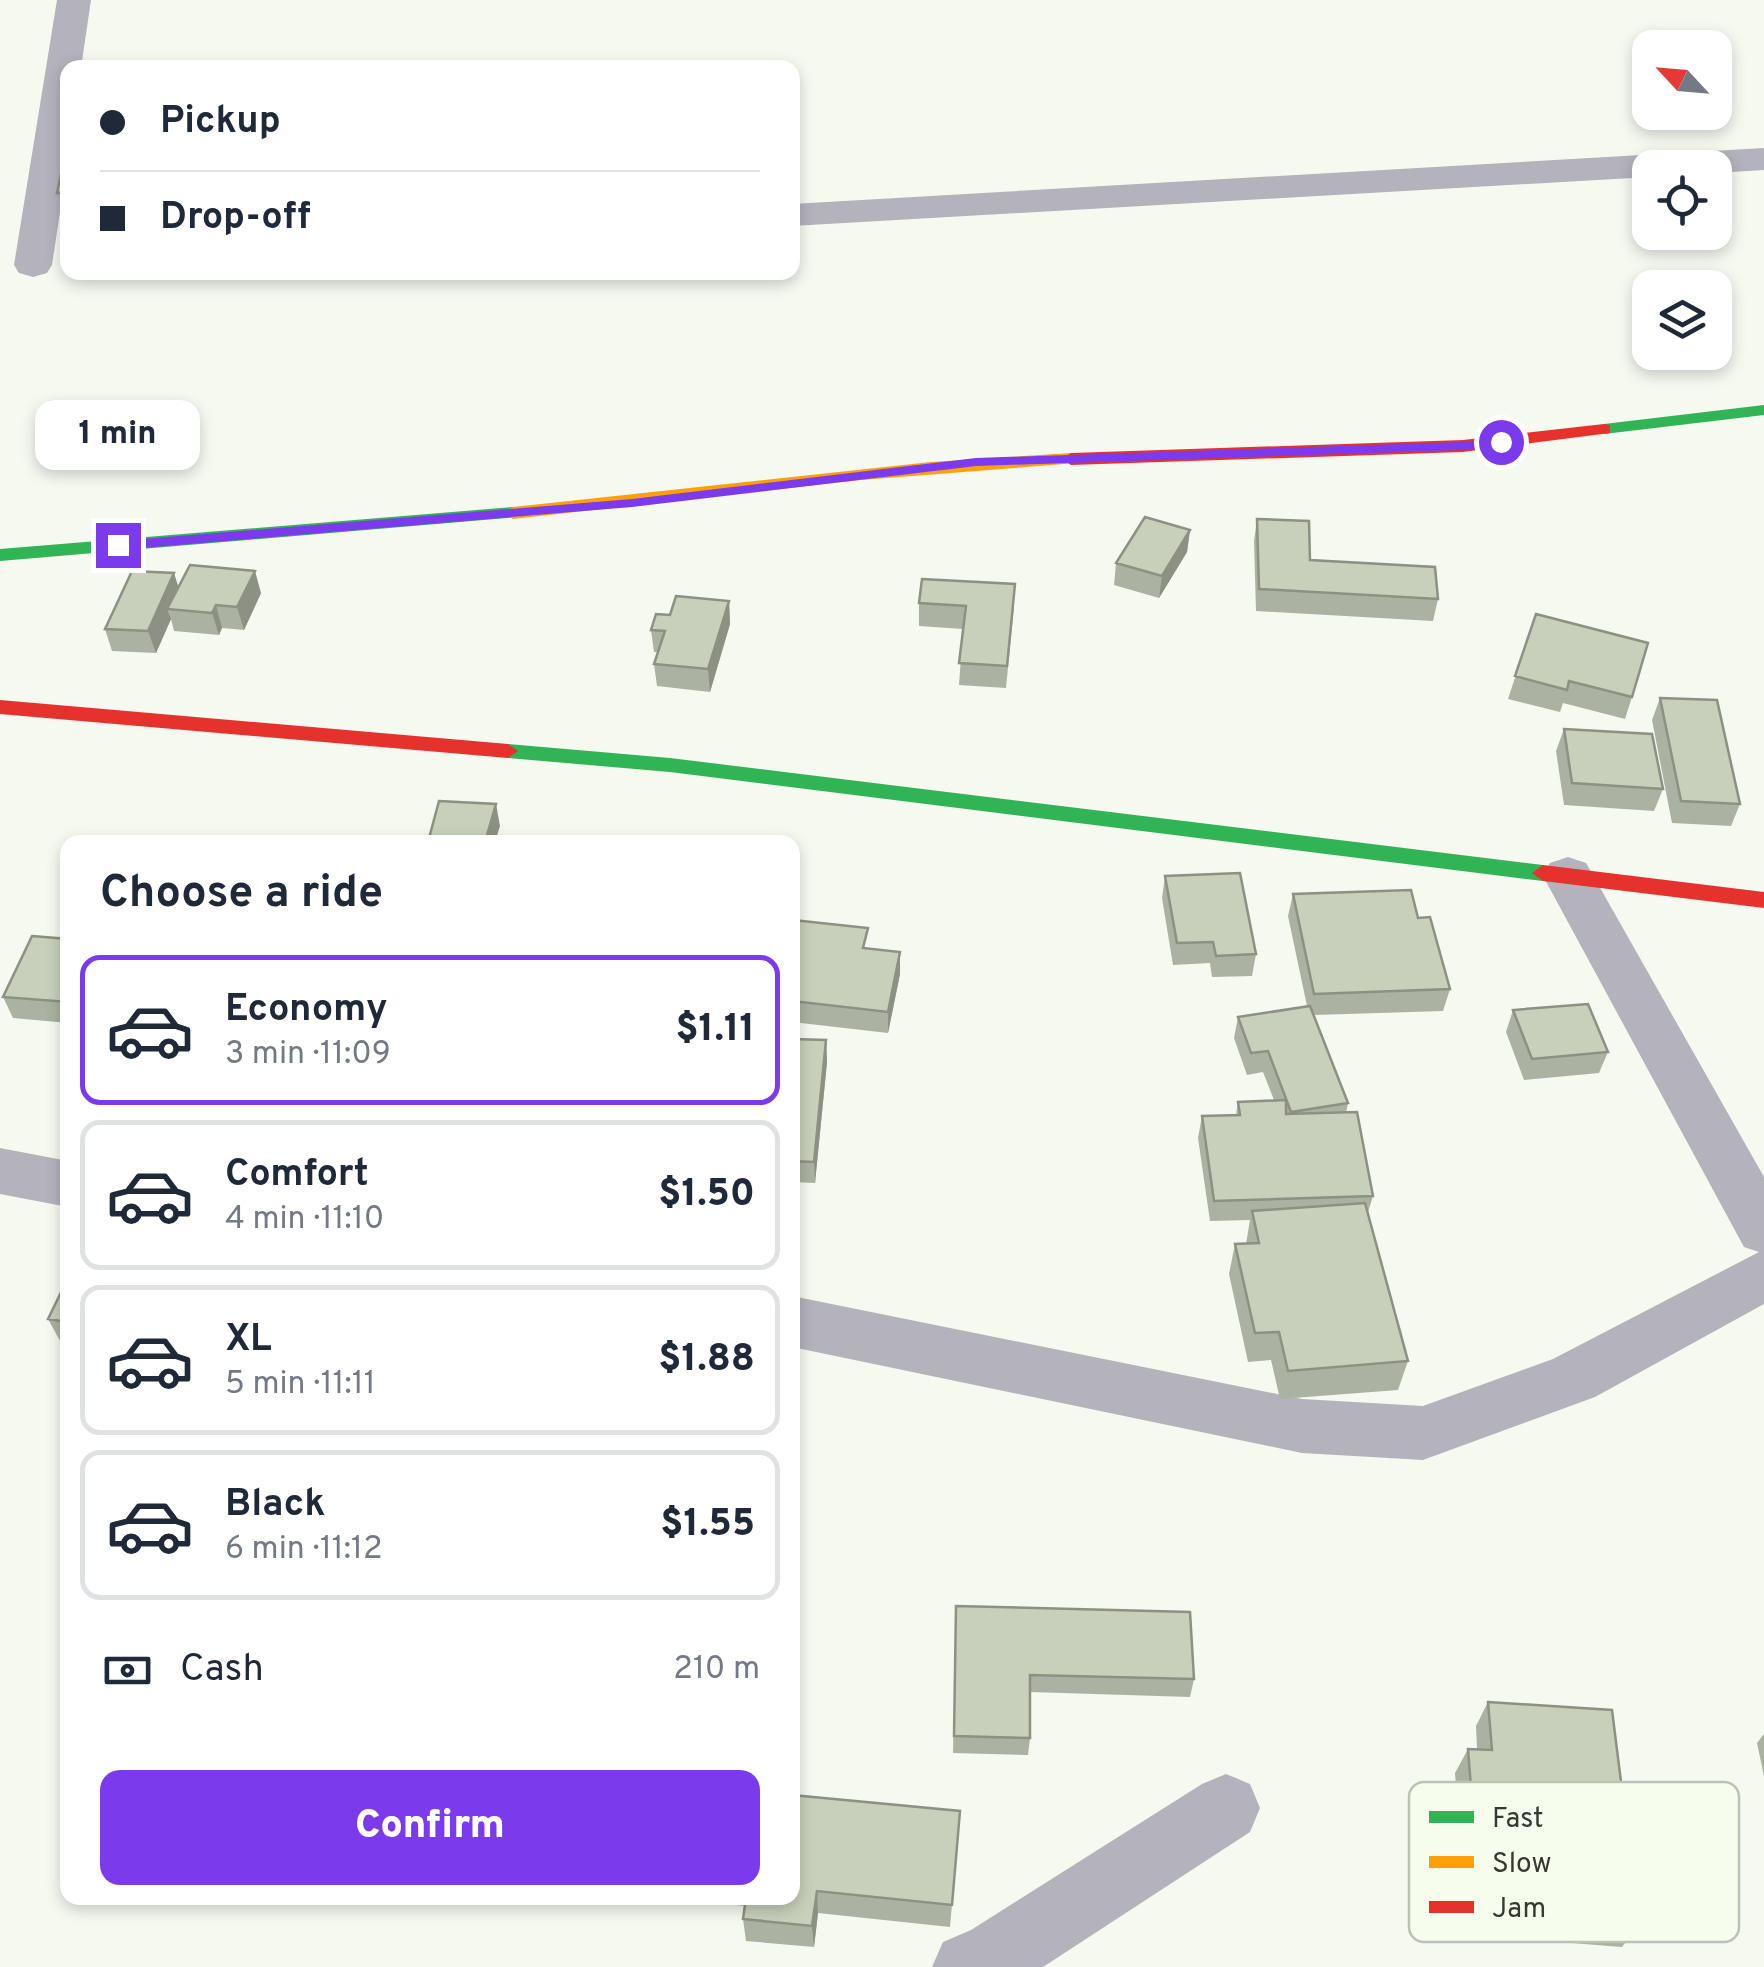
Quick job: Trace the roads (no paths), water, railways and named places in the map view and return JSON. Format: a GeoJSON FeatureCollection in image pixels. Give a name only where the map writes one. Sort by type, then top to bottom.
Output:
{"type":"FeatureCollection","features":[{"type":"Feature","properties":{"kind":"street"},"geometry":{"type":"LineString","coordinates":[[65,60],[74,0]]}},
{"type":"Feature","properties":{"kind":"street"},"geometry":{"type":"LineString","coordinates":[[34,265],[60,93]]}},
{"type":"Feature","properties":{"kind":"street"},"geometry":{"type":"LineString","coordinates":[[800,215],[1764,159]]}},
{"type":"Feature","properties":{"kind":"street"},"geometry":{"type":"LineString","coordinates":[[0,555],[632,503],[976,462],[1463,446],[1764,410]]}},
{"type":"Feature","properties":{"kind":"street"},"geometry":{"type":"LineString","coordinates":[[0,707],[670,764],[1764,900]]}},
{"type":"Feature","properties":{"kind":"street"},"geometry":{"type":"LineString","coordinates":[[1568,876],[1764,1230]]}},
{"type":"Feature","properties":{"kind":"street"},"geometry":{"type":"LineString","coordinates":[[0,1171],[60,1182]]}},
{"type":"Feature","properties":{"kind":"street"},"geometry":{"type":"LineString","coordinates":[[800,1323],[1302,1426],[1423,1433],[1574,1378],[1764,1275]]}},
{"type":"Feature","properties":{"kind":"street"},"geometry":{"type":"LineString","coordinates":[[968,1967],[988,1961],[1226,1808]]}}]}
